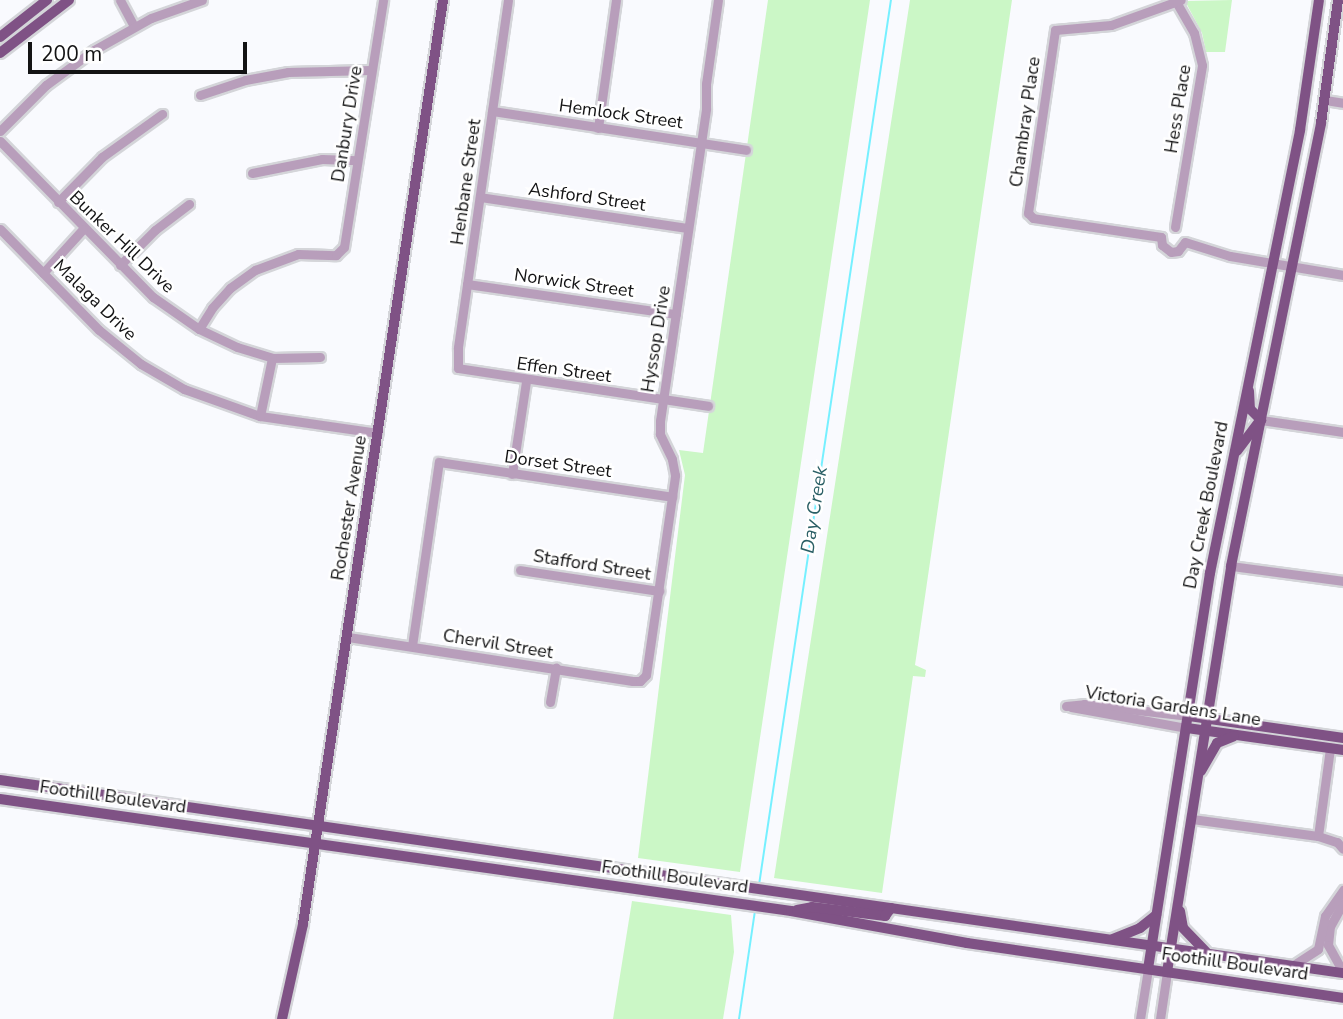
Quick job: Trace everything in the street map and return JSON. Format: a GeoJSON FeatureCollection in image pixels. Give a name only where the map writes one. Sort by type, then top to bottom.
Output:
{"type":"FeatureCollection","features":[{"type":"Feature","properties":{"kind":"main road"},"geometry":{"type":"LineString","coordinates":[[0,37],[47,0]]}},
{"type":"Feature","properties":{"kind":"main road"},"geometry":{"type":"LineString","coordinates":[[0,53],[69,0]]}},
{"type":"Feature","properties":{"kind":"main road","name":"Rochester Avenue"},"geometry":{"type":"LineString","coordinates":[[282,1019],[303,924],[316,843],[443,0]]}},
{"type":"Feature","properties":{"kind":"main road","name":"Day Creek Boulevard"},"geometry":{"type":"LineString","coordinates":[[1148,969],[1210,573],[1300,130],[1319,0]]}},
{"type":"Feature","properties":{"kind":"main road","name":"Day Creek Boulevard"},"geometry":{"type":"LineString","coordinates":[[1167,972],[1231,566],[1325,100],[1338,0]]}},
{"type":"Feature","properties":{"kind":"main road"},"geometry":{"type":"LineString","coordinates":[[1232,462],[1249,432],[1261,420],[1250,409],[1248,378]]}},
{"type":"Feature","properties":{"kind":"main road","name":"Victoria Gardens Lane"},"geometry":{"type":"LineString","coordinates":[[1189,716],[1343,738]]}},
{"type":"Feature","properties":{"kind":"main road","name":"Victoria Gardens Lane"},"geometry":{"type":"LineString","coordinates":[[1187,728],[1343,750]]}},
{"type":"Feature","properties":{"kind":"main road"},"geometry":{"type":"LineString","coordinates":[[1198,776],[1217,743],[1238,735]]}},
{"type":"Feature","properties":{"kind":"main road","name":"Foothill Boulevard"},"geometry":{"type":"LineString","coordinates":[[0,780],[1343,973]]}},
{"type":"Feature","properties":{"kind":"main road","name":"Foothill Boulevard"},"geometry":{"type":"LineString","coordinates":[[0,799],[791,911],[967,943],[1343,998]]}},
{"type":"Feature","properties":{"kind":"main road"},"geometry":{"type":"LineString","coordinates":[[1178,905],[1183,928],[1207,953]]}},
{"type":"Feature","properties":{"kind":"main road"},"geometry":{"type":"LineString","coordinates":[[791,911],[812,907],[885,916],[891,908]]}},
{"type":"Feature","properties":{"kind":"main road"},"geometry":{"type":"LineString","coordinates":[[1114,940],[1140,928],[1156,915]]}},
{"type":"Feature","properties":{"kind":"street"},"geometry":{"type":"LineString","coordinates":[[120,0],[134,26]]}},
{"type":"Feature","properties":{"kind":"street"},"geometry":{"type":"LineString","coordinates":[[0,131],[69,66],[134,26],[202,0]]}},
{"type":"Feature","properties":{"kind":"street","name":"Danbury Drive"},"geometry":{"type":"LineString","coordinates":[[199,329],[212,308],[230,288],[255,270],[298,254],[340,252],[346,240],[383,0]]}},
{"type":"Feature","properties":{"kind":"street","name":"Henbane Street"},"geometry":{"type":"LineString","coordinates":[[458,368],[456,358],[508,0]]}},
{"type":"Feature","properties":{"kind":"street"},"geometry":{"type":"LineString","coordinates":[[598,128],[616,0]]}},
{"type":"Feature","properties":{"kind":"street","name":"Hyssop Drive"},"geometry":{"type":"LineString","coordinates":[[644,679],[659,591],[674,467],[660,427],[719,0]]}},
{"type":"Feature","properties":{"kind":"street","name":"Chambray Place"},"geometry":{"type":"LineString","coordinates":[[1161,237],[1030,216],[1054,32],[1061,27],[1111,25],[1177,1]]}},
{"type":"Feature","properties":{"kind":"street","name":"Hess Place"},"geometry":{"type":"LineString","coordinates":[[1175,228],[1202,65],[1194,33],[1177,1]]}},
{"type":"Feature","properties":{"kind":"street"},"geometry":{"type":"LineString","coordinates":[[200,95],[246,80],[288,72],[371,71]]}},
{"type":"Feature","properties":{"kind":"street"},"geometry":{"type":"LineString","coordinates":[[1325,100],[1343,103]]}},
{"type":"Feature","properties":{"kind":"street","name":"Hemlock Street"},"geometry":{"type":"LineString","coordinates":[[492,111],[746,150]]}},
{"type":"Feature","properties":{"kind":"street"},"geometry":{"type":"LineString","coordinates":[[58,202],[103,157],[162,114]]}},
{"type":"Feature","properties":{"kind":"street","name":"Bunker Hill Drive"},"geometry":{"type":"LineString","coordinates":[[0,141],[83,229],[153,297],[199,329],[237,347],[272,358],[320,357]]}},
{"type":"Feature","properties":{"kind":"street"},"geometry":{"type":"LineString","coordinates":[[252,173],[321,159],[357,160]]}},
{"type":"Feature","properties":{"kind":"street","name":"Ashford Street"},"geometry":{"type":"LineString","coordinates":[[480,197],[688,228]]}},
{"type":"Feature","properties":{"kind":"street"},"geometry":{"type":"LineString","coordinates":[[120,265],[155,230],[189,204]]}},
{"type":"Feature","properties":{"kind":"street"},"geometry":{"type":"LineString","coordinates":[[1175,228],[1182,232],[1185,242],[1178,251],[1171,252],[1162,245],[1161,237],[1165,230],[1175,228]]}},
{"type":"Feature","properties":{"kind":"street","name":"Malaga Drive"},"geometry":{"type":"LineString","coordinates":[[0,229],[99,330],[141,363],[184,389],[260,416],[378,433]]}},
{"type":"Feature","properties":{"kind":"street"},"geometry":{"type":"LineString","coordinates":[[43,272],[83,229]]}},
{"type":"Feature","properties":{"kind":"street"},"geometry":{"type":"LineString","coordinates":[[1185,242],[1218,254],[1343,275]]}},
{"type":"Feature","properties":{"kind":"street","name":"Norwick Street"},"geometry":{"type":"LineString","coordinates":[[467,284],[676,314]]}},
{"type":"Feature","properties":{"kind":"street"},"geometry":{"type":"LineString","coordinates":[[260,416],[272,358]]}},
{"type":"Feature","properties":{"kind":"street","name":"Effen Street"},"geometry":{"type":"LineString","coordinates":[[458,368],[526,381],[708,406]]}},
{"type":"Feature","properties":{"kind":"street"},"geometry":{"type":"LineString","coordinates":[[512,474],[526,381]]}},
{"type":"Feature","properties":{"kind":"street"},"geometry":{"type":"LineString","coordinates":[[1261,420],[1343,432]]}},
{"type":"Feature","properties":{"kind":"street","name":"Dorset Street"},"geometry":{"type":"LineString","coordinates":[[412,646],[439,462],[672,497]]}},
{"type":"Feature","properties":{"kind":"street"},"geometry":{"type":"LineString","coordinates":[[1231,566],[1343,581]]}},
{"type":"Feature","properties":{"kind":"street","name":"Stafford Street"},"geometry":{"type":"LineString","coordinates":[[520,570],[659,591]]}},
{"type":"Feature","properties":{"kind":"street","name":"Chervil Street"},"geometry":{"type":"LineString","coordinates":[[348,636],[633,681],[644,679]]}},
{"type":"Feature","properties":{"kind":"street"},"geometry":{"type":"LineString","coordinates":[[551,702],[556,668]]}},
{"type":"Feature","properties":{"kind":"street","name":"Victoria Gardens Lane"},"geometry":{"type":"LineString","coordinates":[[1187,728],[1066,706],[1084,704],[1189,716]]}},
{"type":"Feature","properties":{"kind":"street"},"geometry":{"type":"LineString","coordinates":[[1318,836],[1330,748]]}},
{"type":"Feature","properties":{"kind":"street"},"geometry":{"type":"LineString","coordinates":[[1192,819],[1318,836],[1337,842],[1343,849]]}},
{"type":"Feature","properties":{"kind":"street"},"geometry":{"type":"LineString","coordinates":[[1292,966],[1318,949],[1325,916],[1343,890]]}},
{"type":"Feature","properties":{"kind":"street"},"geometry":{"type":"LineString","coordinates":[[1343,903],[1330,926],[1328,945],[1343,973]]}},
{"type":"Feature","properties":{"kind":"street","name":"Day Creek Boulevard"},"geometry":{"type":"LineString","coordinates":[[1140,1019],[1148,969]]}},
{"type":"Feature","properties":{"kind":"street","name":"Day Creek Boulevard"},"geometry":{"type":"LineString","coordinates":[[1160,1019],[1167,972]]}},
{"type":"Feature","properties":{"kind":"green space"},"geometry":{"type":"Polygon","coordinates":[[[768,0],[870,0],[740,872],[638,858],[685,475],[679,450],[703,453],[768,0]]]}},
{"type":"Feature","properties":{"kind":"green space"},"geometry":{"type":"Polygon","coordinates":[[[910,0],[1012,0],[915,665],[926,670],[925,677],[913,676],[882,893],[774,878],[910,0]]]}},
{"type":"Feature","properties":{"kind":"green space"},"geometry":{"type":"Polygon","coordinates":[[[1232,0],[1225,52],[1206,52],[1202,33],[1185,1],[1232,0]]]}},
{"type":"Feature","properties":{"kind":"green space"},"geometry":{"type":"Polygon","coordinates":[[[632,901],[731,915],[734,952],[723,1019],[613,1019],[632,901]]]}},
{"type":"Feature","properties":{"kind":"waterway","name":"Day Creek"},"geometry":{"type":"LineString","coordinates":[[759,885],[891,0]]}},
{"type":"Feature","properties":{"kind":"waterway","name":"Day Creek"},"geometry":{"type":"LineString","coordinates":[[739,1019],[755,911]]}}]}
